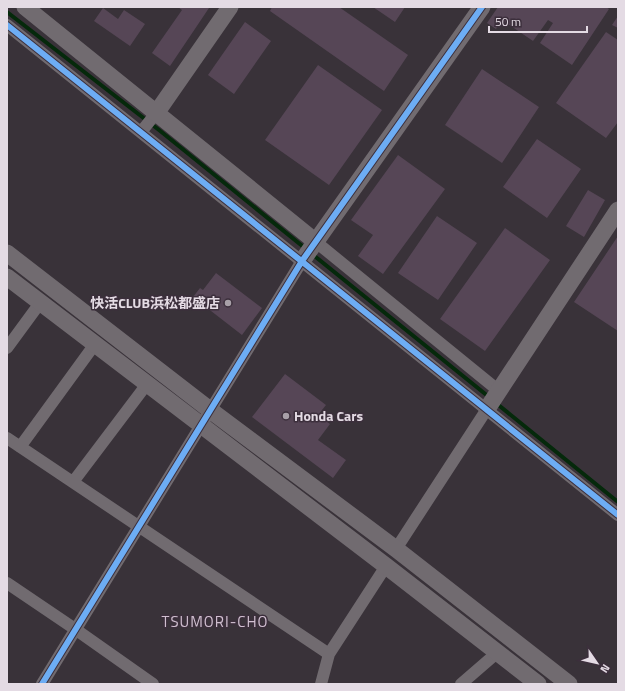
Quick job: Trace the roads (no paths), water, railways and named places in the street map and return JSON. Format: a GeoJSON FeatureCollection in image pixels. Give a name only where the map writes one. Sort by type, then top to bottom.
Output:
{"type":"FeatureCollection","features":[{"type":"Feature","properties":{"kind":"street"},"geometry":{"type":"LineString","coordinates":[[26,7],[499,391]]}},
{"type":"Feature","properties":{"kind":"street"},"geometry":{"type":"LineString","coordinates":[[141,132],[157,112],[230,7]]}},
{"type":"Feature","properties":{"kind":"street"},"geometry":{"type":"LineString","coordinates":[[42,684],[302,261],[482,7]]}},
{"type":"Feature","properties":{"kind":"street"},"geometry":{"type":"LineString","coordinates":[[7,26],[618,515]]}},
{"type":"Feature","properties":{"kind":"street"},"geometry":{"type":"LineString","coordinates":[[396,549],[618,210]]}},
{"type":"Feature","properties":{"kind":"street"},"geometry":{"type":"LineString","coordinates":[[7,254],[210,410],[396,549],[569,684]]}},
{"type":"Feature","properties":{"kind":"street"},"geometry":{"type":"LineString","coordinates":[[7,277],[538,684]]}},
{"type":"Feature","properties":{"kind":"street"},"geometry":{"type":"LineString","coordinates":[[7,348],[40,303]]}},
{"type":"Feature","properties":{"kind":"street"},"geometry":{"type":"LineString","coordinates":[[20,447],[95,344]]}},
{"type":"Feature","properties":{"kind":"street"},"geometry":{"type":"LineString","coordinates":[[73,482],[147,384]]}},
{"type":"Feature","properties":{"kind":"street"},"geometry":{"type":"LineString","coordinates":[[7,438],[329,654]]}},
{"type":"Feature","properties":{"kind":"street"},"geometry":{"type":"LineString","coordinates":[[321,684],[329,654],[386,566]]}},
{"type":"Feature","properties":{"kind":"street"},"geometry":{"type":"LineString","coordinates":[[7,583],[153,684]]}},
{"type":"Feature","properties":{"kind":"street"},"geometry":{"type":"LineString","coordinates":[[461,684],[498,652]]}},
{"type":"Feature","properties":{"kind":"waterway"},"geometry":{"type":"LineString","coordinates":[[7,12],[159,130],[306,249]]}},
{"type":"Feature","properties":{"kind":"waterway"},"geometry":{"type":"LineString","coordinates":[[312,254],[489,397]]}},
{"type":"Feature","properties":{"kind":"waterway"},"geometry":{"type":"LineString","coordinates":[[496,403],[618,502]]}},
{"type":"Feature","properties":{"kind":"place","name":"快活CLUB浜松都盛店"},"geometry":{"type":"Point","coordinates":[228,303]}},
{"type":"Feature","properties":{"kind":"place","name":"Honda Cars"},"geometry":{"type":"Point","coordinates":[286,416]}},
{"type":"Feature","properties":{"kind":"district","name":"TSUMORI-CHO"},"geometry":{"type":"Point","coordinates":[215,622]}}]}
